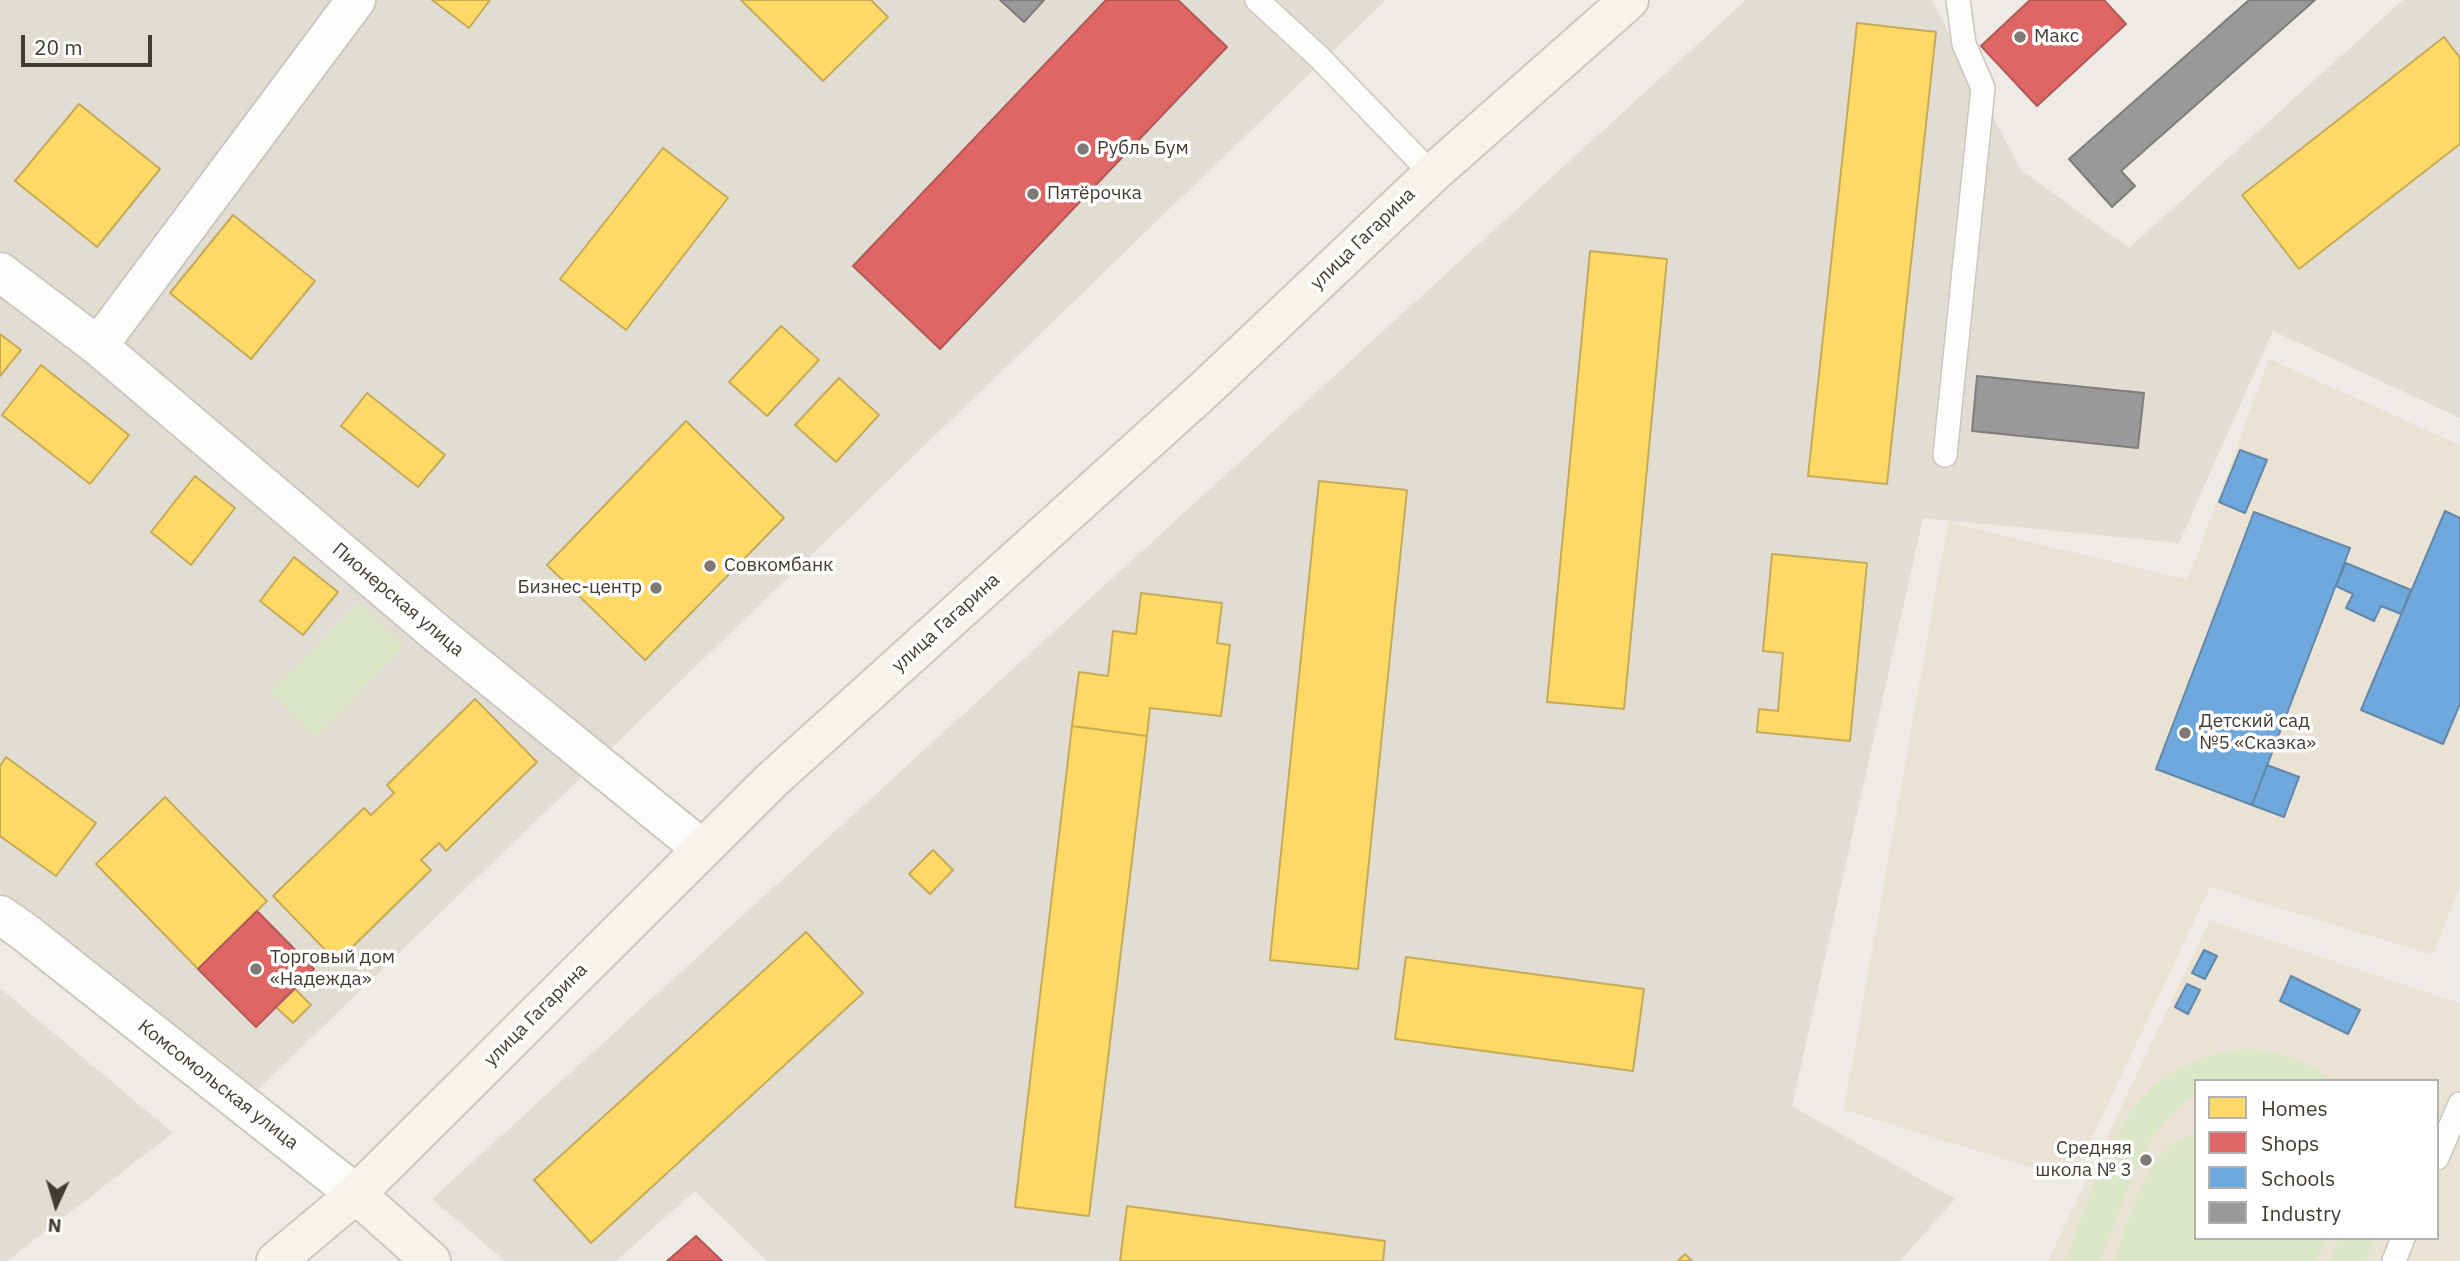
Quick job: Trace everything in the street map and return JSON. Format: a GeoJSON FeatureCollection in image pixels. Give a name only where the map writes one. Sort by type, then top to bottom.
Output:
{"type":"FeatureCollection","features":[{"type":"Feature","properties":{"kind":"main road","name":"улица Гагарина"},"geometry":{"type":"LineString","coordinates":[[276,1261],[355,1194],[772,780],[1204,390],[1432,174],[1629,0]]}},
{"type":"Feature","properties":{"kind":"main road","name":"Комсомольская улица"},"geometry":{"type":"LineString","coordinates":[[355,1194],[431,1261]]}},
{"type":"Feature","properties":{"kind":"street"},"geometry":{"type":"LineString","coordinates":[[98,346],[356,0]]}},
{"type":"Feature","properties":{"kind":"street","name":"Пионерская улица"},"geometry":{"type":"LineString","coordinates":[[0,272],[98,346],[439,635],[702,849]]}},
{"type":"Feature","properties":{"kind":"street","name":"Комсомольская улица"},"geometry":{"type":"LineString","coordinates":[[0,915],[43,946],[355,1194]]}},
{"type":"Feature","properties":{"kind":"lane"},"geometry":{"type":"LineString","coordinates":[[1257,0],[1319,57],[1432,174]]}},
{"type":"Feature","properties":{"kind":"lane"},"geometry":{"type":"LineString","coordinates":[[1945,454],[1983,88],[1964,44],[1958,0]]}},
{"type":"Feature","properties":{"kind":"lane"},"geometry":{"type":"LineString","coordinates":[[2439,1153],[2460,1104]]}},
{"type":"Feature","properties":{"kind":"lane"},"geometry":{"type":"LineString","coordinates":[[2394,1261],[2402,1240]]}},
{"type":"Feature","properties":{"kind":"shaded area"},"geometry":{"type":"Polygon","coordinates":[[[0,0],[1386,0],[252,1095],[0,892],[0,0]]]}},
{"type":"Feature","properties":{"kind":"shaded area"},"geometry":{"type":"Polygon","coordinates":[[[1746,0],[1932,0],[2021,170],[2129,248],[2403,0],[2460,0],[2460,418],[2273,331],[2179,543],[1923,518],[1792,1106],[1955,1199],[1900,1261],[767,1261],[695,1191],[616,1261],[505,1261],[432,1199],[1746,0]]]}},
{"type":"Feature","properties":{"kind":"shaded area","name":"Детский сад №5 «Сказка»"},"geometry":{"type":"Polygon","coordinates":[[[2269,359],[2460,445],[2460,886],[2433,955],[2210,887],[2072,1180],[1844,1110],[1948,522],[2188,580],[2269,359]]]}},
{"type":"Feature","properties":{"kind":"shaded area","name":"Средняя школа № 3"},"geometry":{"type":"Polygon","coordinates":[[[2210,920],[2460,1003],[2460,1261],[2048,1261],[2210,920]]]}},
{"type":"Feature","properties":{"kind":"shaded area"},"geometry":{"type":"Polygon","coordinates":[[[0,988],[173,1133],[7,1261],[0,1261],[0,988]]]}},
{"type":"Feature","properties":{"kind":"green space"},"geometry":{"type":"Polygon","coordinates":[[[358,603],[404,646],[317,736],[271,693],[358,603]]]}},
{"type":"Feature","properties":{"kind":"green space"},"geometry":{"type":"Polygon","coordinates":[[[2247,1049],[2270,1052],[2313,1067],[2330,1079],[2194,1079],[2194,1096],[2162,1125],[2137,1169],[2101,1261],[2065,1261],[2093,1188],[2124,1123],[2145,1096],[2172,1073],[2205,1058],[2247,1049]]]}},
{"type":"Feature","properties":{"kind":"green space"},"geometry":{"type":"Polygon","coordinates":[[[2194,1134],[2194,1240],[2326,1240],[2317,1261],[2114,1261],[2143,1185],[2165,1151],[2179,1139],[2194,1134]]]}},
{"type":"Feature","properties":{"kind":"green space"},"geometry":{"type":"Polygon","coordinates":[[[2339,1240],[2374,1240],[2366,1261],[2330,1261],[2339,1240]]]}},
{"type":"Feature","properties":{"kind":"building: Homes"},"geometry":{"type":"Polygon","coordinates":[[[432,0],[490,0],[469,28],[432,0]]]}},
{"type":"Feature","properties":{"kind":"building: Homes"},"geometry":{"type":"Polygon","coordinates":[[[741,0],[871,0],[888,17],[823,81],[741,0]]]}},
{"type":"Feature","properties":{"kind":"building: Homes"},"geometry":{"type":"Polygon","coordinates":[[[1857,23],[1936,32],[1887,484],[1808,476],[1857,23]]]}},
{"type":"Feature","properties":{"kind":"building: Homes"},"geometry":{"type":"Polygon","coordinates":[[[2444,37],[2460,58],[2460,144],[2299,269],[2242,195],[2444,37]]]}},
{"type":"Feature","properties":{"kind":"building: Homes"},"geometry":{"type":"Polygon","coordinates":[[[79,104],[160,169],[97,247],[15,181],[79,104]]]}},
{"type":"Feature","properties":{"kind":"building: Homes"},"geometry":{"type":"Polygon","coordinates":[[[663,148],[728,198],[626,330],[560,279],[663,148]]]}},
{"type":"Feature","properties":{"kind":"building: Homes"},"geometry":{"type":"Polygon","coordinates":[[[233,215],[315,281],[251,359],[170,293],[233,215]]]}},
{"type":"Feature","properties":{"kind":"building: Homes"},"geometry":{"type":"Polygon","coordinates":[[[1590,251],[1667,259],[1624,709],[1547,702],[1590,251]]]}},
{"type":"Feature","properties":{"kind":"building: Homes"},"geometry":{"type":"Polygon","coordinates":[[[781,326],[819,360],[767,416],[729,382],[781,326]]]}},
{"type":"Feature","properties":{"kind":"building: Homes"},"geometry":{"type":"Polygon","coordinates":[[[0,334],[21,350],[0,376],[0,334]]]}},
{"type":"Feature","properties":{"kind":"building: Homes"},"geometry":{"type":"Polygon","coordinates":[[[41,365],[129,435],[90,484],[2,415],[41,365]]]}},
{"type":"Feature","properties":{"kind":"building: Homes"},"geometry":{"type":"Polygon","coordinates":[[[839,378],[879,415],[836,462],[795,425],[839,378]]]}},
{"type":"Feature","properties":{"kind":"building: Homes"},"geometry":{"type":"Polygon","coordinates":[[[367,393],[445,455],[418,487],[341,426],[367,393]]]}},
{"type":"Feature","properties":{"kind":"building: Homes"},"geometry":{"type":"Polygon","coordinates":[[[686,421],[784,518],[645,660],[547,565],[686,421]]]}},
{"type":"Feature","properties":{"kind":"building: Homes"},"geometry":{"type":"Polygon","coordinates":[[[195,476],[235,508],[191,565],[151,532],[195,476]]]}},
{"type":"Feature","properties":{"kind":"building: Homes"},"geometry":{"type":"Polygon","coordinates":[[[1319,481],[1407,490],[1358,969],[1270,960],[1319,481]]]}},
{"type":"Feature","properties":{"kind":"building: Homes"},"geometry":{"type":"Polygon","coordinates":[[[1772,554],[1867,563],[1850,741],[1757,732],[1759,709],[1778,711],[1783,653],[1763,651],[1772,554]]]}},
{"type":"Feature","properties":{"kind":"building: Homes"},"geometry":{"type":"Polygon","coordinates":[[[294,557],[338,592],[303,635],[260,601],[294,557]]]}},
{"type":"Feature","properties":{"kind":"building: Homes"},"geometry":{"type":"Polygon","coordinates":[[[1141,593],[1222,603],[1217,643],[1230,645],[1221,716],[1150,708],[1147,736],[1072,726],[1079,672],[1108,676],[1113,631],[1136,634],[1141,593]]]}},
{"type":"Feature","properties":{"kind":"building: Homes"},"geometry":{"type":"Polygon","coordinates":[[[475,699],[537,762],[446,851],[439,843],[421,860],[431,870],[337,962],[273,896],[364,808],[371,815],[394,793],[387,785],[475,699]]]}},
{"type":"Feature","properties":{"kind":"building: Homes"},"geometry":{"type":"Polygon","coordinates":[[[1072,726],[1147,736],[1089,1216],[1015,1207],[1072,726]]]}},
{"type":"Feature","properties":{"kind":"building: Homes"},"geometry":{"type":"Polygon","coordinates":[[[6,757],[96,823],[56,876],[0,836],[0,766],[6,757]]]}},
{"type":"Feature","properties":{"kind":"building: Homes"},"geometry":{"type":"Polygon","coordinates":[[[165,797],[267,901],[198,969],[96,864],[165,797]]]}},
{"type":"Feature","properties":{"kind":"building: Homes"},"geometry":{"type":"Polygon","coordinates":[[[933,850],[953,870],[930,894],[909,874],[933,850]]]}},
{"type":"Feature","properties":{"kind":"building: Homes"},"geometry":{"type":"Polygon","coordinates":[[[806,932],[863,993],[591,1243],[534,1180],[806,932]]]}},
{"type":"Feature","properties":{"kind":"building: Homes"},"geometry":{"type":"Polygon","coordinates":[[[1406,957],[1644,989],[1633,1071],[1395,1039],[1406,957]]]}},
{"type":"Feature","properties":{"kind":"building: Homes"},"geometry":{"type":"Polygon","coordinates":[[[295,989],[311,1005],[293,1023],[276,1007],[295,989]]]}},
{"type":"Feature","properties":{"kind":"building: Homes"},"geometry":{"type":"Polygon","coordinates":[[[1127,1206],[1385,1241],[1383,1261],[1120,1261],[1127,1206]]]}},
{"type":"Feature","properties":{"kind":"building: Homes"},"geometry":{"type":"Polygon","coordinates":[[[1685,1254],[1692,1261],[1678,1261],[1685,1254]]]}},
{"type":"Feature","properties":{"kind":"building: Shops"},"geometry":{"type":"Polygon","coordinates":[[[1106,0],[1178,0],[1227,47],[940,349],[853,266],[1106,0]]]}},
{"type":"Feature","properties":{"kind":"building: Shops"},"geometry":{"type":"Polygon","coordinates":[[[2030,0],[2104,0],[2126,24],[2037,106],[1981,46],[2030,0]]]}},
{"type":"Feature","properties":{"kind":"building: Shops","name":"Торговый дом «Надежда»"},"geometry":{"type":"Polygon","coordinates":[[[257,911],[314,969],[256,1027],[198,969],[257,911]]]}},
{"type":"Feature","properties":{"kind":"building: Shops"},"geometry":{"type":"Polygon","coordinates":[[[696,1236],[722,1261],[667,1261],[696,1236]]]}},
{"type":"Feature","properties":{"kind":"building: Schools"},"geometry":{"type":"Polygon","coordinates":[[[2240,450],[2267,460],[2245,513],[2219,502],[2240,450]]]}},
{"type":"Feature","properties":{"kind":"building: Schools"},"geometry":{"type":"Polygon","coordinates":[[[2445,511],[2460,518],[2460,704],[2443,744],[2361,710],[2445,511]]]}},
{"type":"Feature","properties":{"kind":"building: Schools"},"geometry":{"type":"Polygon","coordinates":[[[2254,512],[2350,548],[2252,805],[2156,769],[2254,512]]]}},
{"type":"Feature","properties":{"kind":"building: Schools"},"geometry":{"type":"Polygon","coordinates":[[[2346,563],[2411,590],[2401,614],[2381,606],[2374,621],[2346,608],[2353,594],[2336,586],[2346,563]]]}},
{"type":"Feature","properties":{"kind":"building: Schools"},"geometry":{"type":"Polygon","coordinates":[[[2267,765],[2299,777],[2284,817],[2252,805],[2267,765]]]}},
{"type":"Feature","properties":{"kind":"building: Schools"},"geometry":{"type":"Polygon","coordinates":[[[2204,950],[2217,956],[2205,979],[2192,973],[2204,950]]]}},
{"type":"Feature","properties":{"kind":"building: Schools"},"geometry":{"type":"Polygon","coordinates":[[[2291,976],[2360,1010],[2348,1034],[2280,1001],[2291,976]]]}},
{"type":"Feature","properties":{"kind":"building: Schools"},"geometry":{"type":"Polygon","coordinates":[[[2187,984],[2200,990],[2188,1014],[2175,1007],[2187,984]]]}},
{"type":"Feature","properties":{"kind":"building: Industry"},"geometry":{"type":"Polygon","coordinates":[[[1000,0],[1044,0],[1024,22],[1000,0]]]}},
{"type":"Feature","properties":{"kind":"building: Industry"},"geometry":{"type":"Polygon","coordinates":[[[2249,0],[2315,0],[2121,171],[2135,186],[2112,207],[2069,159],[2249,0]]]}},
{"type":"Feature","properties":{"kind":"building: Industry"},"geometry":{"type":"Polygon","coordinates":[[[1977,376],[2144,393],[2138,448],[1972,431],[1977,376]]]}},
{"type":"Feature","properties":{"kind":"place","name":"Макс"},"geometry":{"type":"Point","coordinates":[2020,37]}},
{"type":"Feature","properties":{"kind":"place","name":"Рубль Бум"},"geometry":{"type":"Point","coordinates":[1083,149]}},
{"type":"Feature","properties":{"kind":"place","name":"Пятёрочка"},"geometry":{"type":"Point","coordinates":[1033,194]}},
{"type":"Feature","properties":{"kind":"place","name":"Совкомбанк"},"geometry":{"type":"Point","coordinates":[710,566]}},
{"type":"Feature","properties":{"kind":"place","name":"Бизнес-центр"},"geometry":{"type":"Point","coordinates":[656,588]}},
{"type":"Feature","properties":{"kind":"place","name":"Детский сад №5 «Сказка»"},"geometry":{"type":"Point","coordinates":[2185,733]}},
{"type":"Feature","properties":{"kind":"place","name":"Торговый дом «Надежда»"},"geometry":{"type":"Point","coordinates":[256,969]}},
{"type":"Feature","properties":{"kind":"place","name":"Средняя школа № 3"},"geometry":{"type":"Point","coordinates":[2146,1160]}}]}
